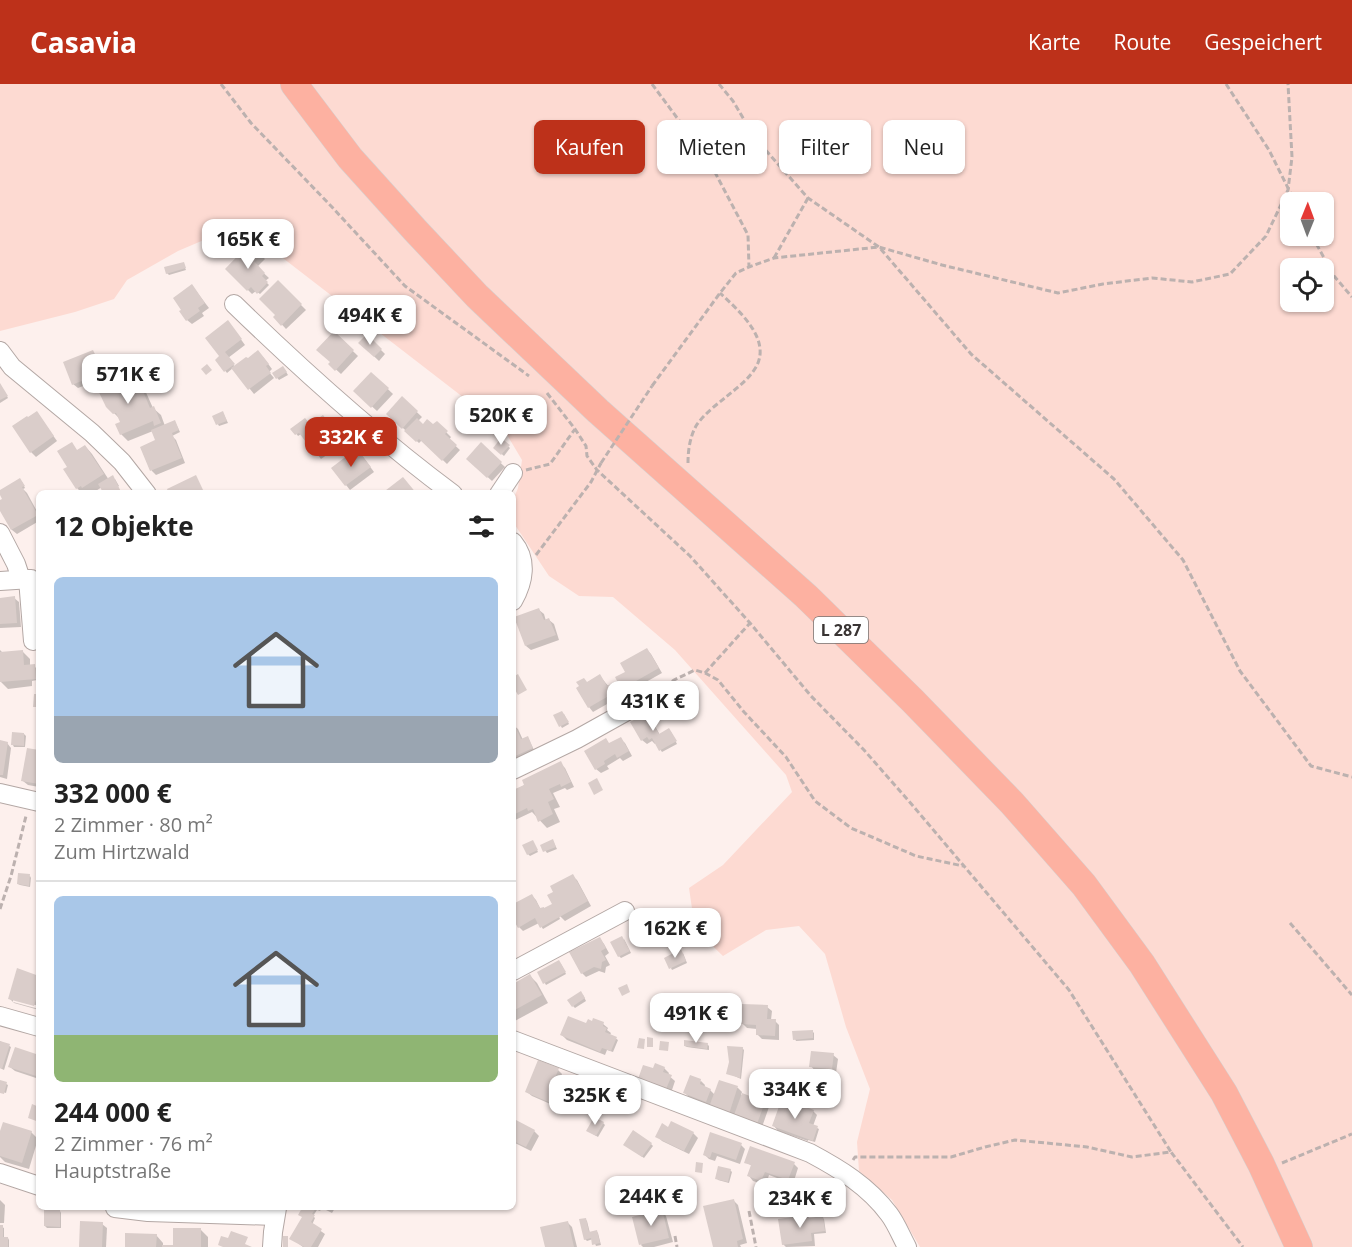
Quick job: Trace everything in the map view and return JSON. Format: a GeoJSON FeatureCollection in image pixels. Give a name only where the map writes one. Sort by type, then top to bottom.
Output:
{"type":"FeatureCollection","features":[{"type":"Feature","properties":{"kind":"highway","name":"L 287"},"geometry":{"type":"LineString","coordinates":[[294,84],[350,158],[477,296],[598,411],[806,596],[1012,803],[1084,885],[1142,964],[1224,1093],[1262,1164],[1299,1247]]}},
{"type":"Feature","properties":{"kind":"street"},"geometry":{"type":"LineString","coordinates":[[234,304],[351,412],[448,490]]}},
{"type":"Feature","properties":{"kind":"street"},"geometry":{"type":"LineString","coordinates":[[0,351],[12,367],[92,433],[122,462],[144,490]]}},
{"type":"Feature","properties":{"kind":"street"},"geometry":{"type":"LineString","coordinates":[[502,490],[513,473]]}},
{"type":"Feature","properties":{"kind":"street"},"geometry":{"type":"LineString","coordinates":[[0,533],[16,564],[29,579],[33,642]]}},
{"type":"Feature","properties":{"kind":"street"},"geometry":{"type":"LineString","coordinates":[[516,547],[524,567],[520,590],[516,596]]}},
{"type":"Feature","properties":{"kind":"street"},"geometry":{"type":"LineString","coordinates":[[0,581],[29,579]]}},
{"type":"Feature","properties":{"kind":"street"},"geometry":{"type":"LineString","coordinates":[[516,769],[577,740],[638,705]]}},
{"type":"Feature","properties":{"kind":"street"},"geometry":{"type":"LineString","coordinates":[[0,793],[34,801]]}},
{"type":"Feature","properties":{"kind":"street"},"geometry":{"type":"LineString","coordinates":[[516,969],[625,912]]}},
{"type":"Feature","properties":{"kind":"street"},"geometry":{"type":"LineString","coordinates":[[0,1016],[36,1026]]}},
{"type":"Feature","properties":{"kind":"street"},"geometry":{"type":"LineString","coordinates":[[516,1041],[810,1153],[845,1172],[868,1191],[889,1214],[907,1247]]}},
{"type":"Feature","properties":{"kind":"street"},"geometry":{"type":"LineString","coordinates":[[0,1173],[36,1185]]}},
{"type":"Feature","properties":{"kind":"street"},"geometry":{"type":"LineString","coordinates":[[131,1210],[276,1212],[272,1247]]}},
{"type":"Feature","properties":{"kind":"path"},"geometry":{"type":"LineString","coordinates":[[221,84],[251,123],[405,286],[531,377]]}},
{"type":"Feature","properties":{"kind":"path"},"geometry":{"type":"LineString","coordinates":[[652,84],[709,161],[748,235],[749,267]]}},
{"type":"Feature","properties":{"kind":"path"},"geometry":{"type":"LineString","coordinates":[[719,84],[733,101],[755,138],[808,198],[879,247],[971,354],[1114,479],[1183,560],[1240,671],[1311,766],[1352,777]]}},
{"type":"Feature","properties":{"kind":"path"},"geometry":{"type":"LineString","coordinates":[[1226,84],[1269,150],[1288,190]]}},
{"type":"Feature","properties":{"kind":"path"},"geometry":{"type":"LineString","coordinates":[[524,567],[540,550],[591,482],[652,386],[736,273],[774,258],[879,247],[1058,293],[1152,278],[1192,282],[1230,274],[1266,236],[1288,190],[1292,157],[1288,84]]}},
{"type":"Feature","properties":{"kind":"path"},"geometry":{"type":"LineString","coordinates":[[774,258],[808,198]]}},
{"type":"Feature","properties":{"kind":"path"},"geometry":{"type":"LineString","coordinates":[[1318,246],[1334,276],[1352,297]]}},
{"type":"Feature","properties":{"kind":"path"},"geometry":{"type":"LineString","coordinates":[[689,469],[690,441],[697,425],[713,407],[742,384],[756,367],[760,355],[760,347],[754,332],[742,314],[720,293]]}},
{"type":"Feature","properties":{"kind":"path"},"geometry":{"type":"LineString","coordinates":[[547,393],[575,429],[586,446],[587,456],[597,470],[690,556],[811,696],[864,750],[908,800],[1069,990],[1172,1152],[1243,1247]]}},
{"type":"Feature","properties":{"kind":"path"},"geometry":{"type":"LineString","coordinates":[[513,473],[550,464],[575,429]]}},
{"type":"Feature","properties":{"kind":"path"},"geometry":{"type":"LineString","coordinates":[[705,673],[750,623]]}},
{"type":"Feature","properties":{"kind":"path"},"geometry":{"type":"LineString","coordinates":[[638,705],[674,680],[694,670],[705,673],[718,680],[786,757],[815,801],[851,828],[916,856],[963,866]]}},
{"type":"Feature","properties":{"kind":"path"},"geometry":{"type":"LineString","coordinates":[[0,909],[34,801]]}},
{"type":"Feature","properties":{"kind":"path"},"geometry":{"type":"LineString","coordinates":[[1290,923],[1352,995]]}},
{"type":"Feature","properties":{"kind":"path"},"geometry":{"type":"LineString","coordinates":[[1281,1164],[1352,1134]]}},
{"type":"Feature","properties":{"kind":"path"},"geometry":{"type":"LineString","coordinates":[[845,1172],[855,1157],[951,1157],[1015,1140],[1087,1147],[1132,1156],[1172,1152]]}},
{"type":"Feature","properties":{"kind":"path"},"geometry":{"type":"LineString","coordinates":[[749,1211],[756,1247]]}},
{"type":"Feature","properties":{"kind":"path"},"geometry":{"type":"LineString","coordinates":[[675,1236],[677,1247]]}},
{"type":"Feature","properties":{"kind":"shaded area"},"geometry":{"type":"Polygon","coordinates":[[[0,84],[1352,84],[1352,1247],[920,1247],[892,1200],[859,1171],[857,1142],[870,1089],[846,1027],[825,954],[799,926],[766,930],[723,956],[695,929],[689,888],[723,865],[792,792],[786,775],[675,650],[613,597],[579,596],[549,576],[516,526],[516,493],[522,460],[503,428],[253,235],[225,231],[178,251],[127,280],[114,299],[75,312],[0,331],[0,84]]]}},
{"type":"Feature","properties":{"kind":"building"},"geometry":{"type":"Polygon","coordinates":[[[250,243],[261,254],[254,261],[265,273],[262,276],[268,282],[257,294],[251,287],[247,291],[225,269],[250,243]]]}},
{"type":"Feature","properties":{"kind":"building"},"geometry":{"type":"Polygon","coordinates":[[[184,262],[186,268],[166,274],[164,267],[184,262]]]}},
{"type":"Feature","properties":{"kind":"building"},"geometry":{"type":"Polygon","coordinates":[[[278,280],[302,304],[281,326],[273,317],[275,315],[259,299],[278,280]]]}},
{"type":"Feature","properties":{"kind":"building"},"geometry":{"type":"Polygon","coordinates":[[[192,284],[205,303],[198,308],[200,311],[186,321],[173,298],[192,284]]]}},
{"type":"Feature","properties":{"kind":"building"},"geometry":{"type":"Polygon","coordinates":[[[228,320],[242,339],[225,352],[235,364],[224,372],[215,360],[219,356],[205,338],[228,320]]]}},
{"type":"Feature","properties":{"kind":"building"},"geometry":{"type":"Polygon","coordinates":[[[334,331],[354,350],[335,371],[328,364],[330,362],[316,350],[334,331]]]}},
{"type":"Feature","properties":{"kind":"building"},"geometry":{"type":"Polygon","coordinates":[[[367,334],[382,349],[374,357],[358,343],[367,334]]]}},
{"type":"Feature","properties":{"kind":"building"},"geometry":{"type":"Polygon","coordinates":[[[93,350],[103,372],[72,385],[63,362],[93,350]]]}},
{"type":"Feature","properties":{"kind":"building"},"geometry":{"type":"Polygon","coordinates":[[[258,350],[269,364],[266,366],[271,373],[248,390],[231,368],[258,350]]]}},
{"type":"Feature","properties":{"kind":"building"},"geometry":{"type":"Polygon","coordinates":[[[207,364],[212,370],[206,375],[201,369],[207,364]]]}},
{"type":"Feature","properties":{"kind":"building"},"geometry":{"type":"Polygon","coordinates":[[[283,366],[287,372],[276,379],[272,373],[283,366]]]}},
{"type":"Feature","properties":{"kind":"building"},"geometry":{"type":"Polygon","coordinates":[[[371,372],[389,388],[371,408],[353,391],[371,372]]]}},
{"type":"Feature","properties":{"kind":"building"},"geometry":{"type":"Polygon","coordinates":[[[110,378],[114,388],[138,379],[150,408],[154,406],[161,423],[154,426],[153,421],[120,435],[115,424],[120,422],[116,413],[113,414],[106,407],[95,384],[110,378]]]}},
{"type":"Feature","properties":{"kind":"building"},"geometry":{"type":"Polygon","coordinates":[[[0,383],[8,396],[0,400],[0,383]]]}},
{"type":"Feature","properties":{"kind":"building"},"geometry":{"type":"Polygon","coordinates":[[[402,396],[418,411],[402,429],[386,414],[402,396]]]}},
{"type":"Feature","properties":{"kind":"building"},"geometry":{"type":"Polygon","coordinates":[[[37,411],[54,436],[30,453],[12,426],[37,411]]]}},
{"type":"Feature","properties":{"kind":"building"},"geometry":{"type":"Polygon","coordinates":[[[223,411],[227,421],[216,425],[212,416],[223,411]]]}},
{"type":"Feature","properties":{"kind":"building"},"geometry":{"type":"Polygon","coordinates":[[[323,415],[340,438],[316,455],[299,433],[295,435],[290,429],[305,418],[310,424],[323,415]]]}},
{"type":"Feature","properties":{"kind":"building"},"geometry":{"type":"Polygon","coordinates":[[[417,418],[423,424],[427,419],[433,424],[437,421],[448,431],[445,434],[457,445],[442,461],[419,439],[416,442],[404,431],[417,418]]]}},
{"type":"Feature","properties":{"kind":"building"},"geometry":{"type":"Polygon","coordinates":[[[175,420],[179,430],[172,433],[182,458],[150,471],[140,447],[155,440],[151,430],[175,420]]]}},
{"type":"Feature","properties":{"kind":"building"},"geometry":{"type":"Polygon","coordinates":[[[501,438],[510,445],[501,455],[493,448],[501,438]]]}},
{"type":"Feature","properties":{"kind":"building"},"geometry":{"type":"Polygon","coordinates":[[[72,442],[77,450],[85,445],[104,474],[82,488],[81,486],[76,489],[63,469],[67,467],[57,451],[72,442]]]}},
{"type":"Feature","properties":{"kind":"building"},"geometry":{"type":"Polygon","coordinates":[[[481,442],[502,462],[487,478],[466,459],[481,442]]]}},
{"type":"Feature","properties":{"kind":"building"},"geometry":{"type":"Polygon","coordinates":[[[358,450],[371,467],[345,486],[331,468],[358,450]]]}},
{"type":"Feature","properties":{"kind":"building"},"geometry":{"type":"Polygon","coordinates":[[[113,475],[120,490],[102,490],[98,484],[113,475]]]}},
{"type":"Feature","properties":{"kind":"building"},"geometry":{"type":"Polygon","coordinates":[[[196,475],[203,490],[167,490],[196,475]]]}},
{"type":"Feature","properties":{"kind":"building"},"geometry":{"type":"Polygon","coordinates":[[[403,477],[414,490],[386,490],[403,477]]]}},
{"type":"Feature","properties":{"kind":"building"},"geometry":{"type":"Polygon","coordinates":[[[20,478],[36,516],[11,530],[0,511],[0,500],[2,499],[0,490],[20,478]]]}},
{"type":"Feature","properties":{"kind":"building"},"geometry":{"type":"Polygon","coordinates":[[[15,596],[17,623],[0,624],[0,598],[15,596]]]}},
{"type":"Feature","properties":{"kind":"building"},"geometry":{"type":"Polygon","coordinates":[[[539,608],[544,620],[549,618],[556,635],[525,646],[516,616],[539,608]]]}},
{"type":"Feature","properties":{"kind":"building"},"geometry":{"type":"Polygon","coordinates":[[[647,648],[659,668],[622,689],[625,694],[615,700],[612,694],[588,708],[576,688],[579,686],[576,682],[584,678],[587,682],[600,674],[607,686],[617,681],[615,677],[625,672],[620,663],[647,648]]]}},
{"type":"Feature","properties":{"kind":"building"},"geometry":{"type":"Polygon","coordinates":[[[23,650],[24,665],[35,664],[36,679],[0,682],[0,652],[23,650]]]}},
{"type":"Feature","properties":{"kind":"building"},"geometry":{"type":"Polygon","coordinates":[[[518,674],[527,690],[518,695],[516,691],[516,675],[518,674]]]}},
{"type":"Feature","properties":{"kind":"building"},"geometry":{"type":"Polygon","coordinates":[[[34,694],[36,694],[36,707],[33,707],[34,694]]]}},
{"type":"Feature","properties":{"kind":"building"},"geometry":{"type":"Polygon","coordinates":[[[562,711],[569,722],[559,727],[553,715],[562,711]]]}},
{"type":"Feature","properties":{"kind":"building"},"geometry":{"type":"Polygon","coordinates":[[[647,713],[659,734],[669,728],[677,741],[659,751],[652,738],[649,740],[647,737],[641,741],[630,722],[647,713]]]}},
{"type":"Feature","properties":{"kind":"building"},"geometry":{"type":"Polygon","coordinates":[[[516,728],[521,739],[528,736],[533,748],[516,756],[516,728]]]}},
{"type":"Feature","properties":{"kind":"building"},"geometry":{"type":"Polygon","coordinates":[[[12,732],[24,733],[24,746],[11,745],[12,732]]]}},
{"type":"Feature","properties":{"kind":"building"},"geometry":{"type":"Polygon","coordinates":[[[621,737],[629,751],[617,758],[615,754],[595,770],[584,751],[606,738],[609,743],[621,737]]]}},
{"type":"Feature","properties":{"kind":"building"},"geometry":{"type":"Polygon","coordinates":[[[0,740],[8,742],[3,775],[0,775],[0,740]]]}},
{"type":"Feature","properties":{"kind":"building"},"geometry":{"type":"Polygon","coordinates":[[[27,748],[36,750],[36,784],[21,781],[27,748]]]}},
{"type":"Feature","properties":{"kind":"building"},"geometry":{"type":"Polygon","coordinates":[[[561,761],[571,782],[549,789],[554,799],[548,802],[553,814],[538,822],[533,809],[528,811],[527,808],[516,814],[516,789],[524,785],[522,780],[561,761]]]}},
{"type":"Feature","properties":{"kind":"building"},"geometry":{"type":"Polygon","coordinates":[[[597,778],[603,790],[594,795],[588,783],[597,778]]]}},
{"type":"Feature","properties":{"kind":"building"},"geometry":{"type":"Polygon","coordinates":[[[553,839],[556,847],[543,852],[540,845],[553,839]]]}},
{"type":"Feature","properties":{"kind":"building"},"geometry":{"type":"Polygon","coordinates":[[[533,840],[538,850],[527,855],[522,845],[533,840]]]}},
{"type":"Feature","properties":{"kind":"building"},"geometry":{"type":"Polygon","coordinates":[[[18,873],[30,874],[29,886],[17,884],[18,873]]]}},
{"type":"Feature","properties":{"kind":"building"},"geometry":{"type":"Polygon","coordinates":[[[573,874],[588,901],[540,928],[535,918],[518,928],[516,902],[532,894],[540,908],[544,908],[552,904],[547,895],[553,892],[550,886],[573,874]]]}},
{"type":"Feature","properties":{"kind":"building"},"geometry":{"type":"Polygon","coordinates":[[[622,936],[630,951],[618,957],[610,942],[622,936]]]}},
{"type":"Feature","properties":{"kind":"building"},"geometry":{"type":"Polygon","coordinates":[[[600,937],[606,948],[601,951],[606,960],[602,962],[601,969],[594,967],[581,974],[569,952],[600,937]]]}},
{"type":"Feature","properties":{"kind":"building"},"geometry":{"type":"Polygon","coordinates":[[[681,949],[686,961],[669,969],[664,958],[681,949]]]}},
{"type":"Feature","properties":{"kind":"building"},"geometry":{"type":"Polygon","coordinates":[[[559,960],[566,972],[543,984],[537,972],[559,960]]]}},
{"type":"Feature","properties":{"kind":"building"},"geometry":{"type":"Polygon","coordinates":[[[17,968],[36,975],[34,1006],[8,999],[17,968]]]}},
{"type":"Feature","properties":{"kind":"building"},"geometry":{"type":"Polygon","coordinates":[[[530,974],[542,995],[516,1009],[516,982],[530,974]]]}},
{"type":"Feature","properties":{"kind":"building"},"geometry":{"type":"Polygon","coordinates":[[[627,984],[630,992],[622,996],[618,988],[627,984]]]}},
{"type":"Feature","properties":{"kind":"building"},"geometry":{"type":"Polygon","coordinates":[[[581,991],[585,998],[572,1007],[567,1000],[581,991]]]}},
{"type":"Feature","properties":{"kind":"building"},"geometry":{"type":"Polygon","coordinates":[[[742,1004],[768,1005],[767,1019],[776,1019],[775,1036],[756,1035],[756,1025],[741,1024],[742,1004]]]}},
{"type":"Feature","properties":{"kind":"building"},"geometry":{"type":"Polygon","coordinates":[[[568,1016],[586,1023],[588,1019],[592,1021],[593,1018],[604,1022],[603,1026],[607,1028],[605,1032],[617,1037],[611,1051],[602,1048],[600,1052],[560,1035],[568,1016]]]}},
{"type":"Feature","properties":{"kind":"building"},"geometry":{"type":"Polygon","coordinates":[[[691,1021],[706,1021],[706,1031],[690,1031],[691,1021]]]}},
{"type":"Feature","properties":{"kind":"building"},"geometry":{"type":"Polygon","coordinates":[[[813,1030],[813,1038],[793,1040],[792,1031],[813,1030]]]}},
{"type":"Feature","properties":{"kind":"building"},"geometry":{"type":"Polygon","coordinates":[[[647,1037],[653,1038],[653,1047],[647,1047],[647,1037]]]}},
{"type":"Feature","properties":{"kind":"building"},"geometry":{"type":"Polygon","coordinates":[[[639,1038],[645,1039],[644,1049],[637,1048],[639,1038]]]}},
{"type":"Feature","properties":{"kind":"building"},"geometry":{"type":"Polygon","coordinates":[[[684,1040],[708,1043],[707,1049],[684,1046],[684,1040]]]}},
{"type":"Feature","properties":{"kind":"building"},"geometry":{"type":"Polygon","coordinates":[[[0,1041],[10,1044],[2,1069],[0,1068],[0,1041]]]}},
{"type":"Feature","properties":{"kind":"building"},"geometry":{"type":"Polygon","coordinates":[[[660,1041],[669,1042],[668,1051],[659,1050],[660,1041]]]}},
{"type":"Feature","properties":{"kind":"building"},"geometry":{"type":"Polygon","coordinates":[[[727,1046],[743,1047],[740,1078],[726,1074],[729,1062],[727,1046]]]}},
{"type":"Feature","properties":{"kind":"building"},"geometry":{"type":"Polygon","coordinates":[[[15,1047],[36,1054],[36,1076],[8,1067],[15,1047]]]}},
{"type":"Feature","properties":{"kind":"building"},"geometry":{"type":"Polygon","coordinates":[[[811,1051],[834,1053],[832,1069],[809,1067],[811,1051]]]}},
{"type":"Feature","properties":{"kind":"building"},"geometry":{"type":"Polygon","coordinates":[[[538,1060],[559,1068],[555,1078],[560,1080],[551,1103],[525,1092],[538,1060]]]}},
{"type":"Feature","properties":{"kind":"building"},"geometry":{"type":"Polygon","coordinates":[[[655,1063],[665,1067],[663,1072],[672,1075],[666,1089],[638,1079],[643,1065],[653,1068],[655,1063]]]}},
{"type":"Feature","properties":{"kind":"building"},"geometry":{"type":"Polygon","coordinates":[[[690,1075],[701,1079],[700,1084],[711,1089],[706,1102],[683,1093],[690,1075]]]}},
{"type":"Feature","properties":{"kind":"building"},"geometry":{"type":"Polygon","coordinates":[[[0,1080],[7,1082],[4,1094],[0,1093],[0,1080]]]}},
{"type":"Feature","properties":{"kind":"building"},"geometry":{"type":"Polygon","coordinates":[[[719,1080],[738,1086],[729,1114],[709,1107],[719,1080]]]}},
{"type":"Feature","properties":{"kind":"building"},"geometry":{"type":"Polygon","coordinates":[[[574,1082],[605,1096],[603,1100],[610,1103],[605,1114],[572,1099],[573,1096],[569,1094],[574,1082]]]}},
{"type":"Feature","properties":{"kind":"building"},"geometry":{"type":"Polygon","coordinates":[[[742,1093],[765,1102],[757,1124],[734,1115],[742,1093]]]}},
{"type":"Feature","properties":{"kind":"building"},"geometry":{"type":"Polygon","coordinates":[[[782,1098],[814,1110],[809,1123],[818,1126],[813,1141],[772,1126],[782,1098]]]}},
{"type":"Feature","properties":{"kind":"building"},"geometry":{"type":"Polygon","coordinates":[[[32,1104],[36,1106],[36,1121],[28,1118],[32,1104]]]}},
{"type":"Feature","properties":{"kind":"building"},"geometry":{"type":"Polygon","coordinates":[[[594,1117],[604,1122],[596,1136],[586,1131],[594,1117]]]}},
{"type":"Feature","properties":{"kind":"building"},"geometry":{"type":"Polygon","coordinates":[[[516,1120],[535,1130],[526,1147],[516,1142],[516,1120]]]}},
{"type":"Feature","properties":{"kind":"building"},"geometry":{"type":"Polygon","coordinates":[[[671,1121],[694,1132],[684,1151],[655,1137],[662,1123],[668,1127],[671,1121]]]}},
{"type":"Feature","properties":{"kind":"building"},"geometry":{"type":"Polygon","coordinates":[[[3,1122],[32,1131],[22,1163],[0,1156],[0,1131],[3,1122]]]}},
{"type":"Feature","properties":{"kind":"building"},"geometry":{"type":"Polygon","coordinates":[[[633,1130],[652,1143],[642,1157],[623,1145],[633,1130]]]}},
{"type":"Feature","properties":{"kind":"building"},"geometry":{"type":"Polygon","coordinates":[[[710,1132],[742,1143],[736,1160],[712,1152],[710,1158],[703,1155],[710,1132]]]}},
{"type":"Feature","properties":{"kind":"building"},"geometry":{"type":"Polygon","coordinates":[[[750,1146],[795,1162],[788,1180],[765,1172],[761,1181],[747,1176],[751,1165],[744,1163],[750,1146]]]}},
{"type":"Feature","properties":{"kind":"building"},"geometry":{"type":"Polygon","coordinates":[[[696,1162],[703,1163],[702,1173],[695,1172],[696,1162]]]}},
{"type":"Feature","properties":{"kind":"building"},"geometry":{"type":"Polygon","coordinates":[[[718,1166],[731,1169],[728,1182],[715,1179],[718,1166]]]}},
{"type":"Feature","properties":{"kind":"building"},"geometry":{"type":"Polygon","coordinates":[[[734,1199],[743,1239],[737,1241],[738,1247],[713,1247],[703,1206],[734,1199]]]}},
{"type":"Feature","properties":{"kind":"building"},"geometry":{"type":"Polygon","coordinates":[[[662,1209],[669,1238],[639,1245],[632,1217],[662,1209]]]}},
{"type":"Feature","properties":{"kind":"building"},"geometry":{"type":"Polygon","coordinates":[[[44,1210],[60,1210],[60,1227],[44,1226],[44,1210]]]}},
{"type":"Feature","properties":{"kind":"building"},"geometry":{"type":"Polygon","coordinates":[[[301,1210],[315,1210],[311,1222],[322,1229],[311,1247],[304,1247],[289,1239],[302,1217],[298,1215],[301,1210]]]}},
{"type":"Feature","properties":{"kind":"building"},"geometry":{"type":"Polygon","coordinates":[[[808,1215],[809,1218],[823,1216],[825,1231],[811,1233],[812,1241],[782,1245],[778,1219],[808,1215]]]}},
{"type":"Feature","properties":{"kind":"building"},"geometry":{"type":"Polygon","coordinates":[[[586,1218],[589,1232],[597,1230],[600,1243],[592,1245],[591,1238],[584,1240],[579,1219],[586,1218]]]}},
{"type":"Feature","properties":{"kind":"building"},"geometry":{"type":"Polygon","coordinates":[[[80,1221],[103,1222],[102,1247],[79,1247],[80,1221]]]}},
{"type":"Feature","properties":{"kind":"building"},"geometry":{"type":"Polygon","coordinates":[[[568,1221],[574,1247],[545,1247],[540,1227],[568,1221]]]}},
{"type":"Feature","properties":{"kind":"building"},"geometry":{"type":"Polygon","coordinates":[[[0,1225],[3,1225],[3,1237],[8,1237],[8,1247],[0,1247],[0,1225]]]}},
{"type":"Feature","properties":{"kind":"building"},"geometry":{"type":"Polygon","coordinates":[[[173,1228],[201,1228],[201,1247],[162,1247],[162,1245],[173,1245],[173,1228]]]}},
{"type":"Feature","properties":{"kind":"building"},"geometry":{"type":"Polygon","coordinates":[[[231,1231],[248,1237],[245,1244],[252,1247],[218,1245],[221,1236],[228,1238],[231,1231]]]}},
{"type":"Feature","properties":{"kind":"building"},"geometry":{"type":"Polygon","coordinates":[[[125,1233],[157,1234],[156,1247],[125,1247],[125,1233]]]}},
{"type":"Feature","properties":{"kind":"building"},"geometry":{"type":"Polygon","coordinates":[[[283,1236],[288,1236],[288,1247],[283,1247],[283,1236]]]}}]}
